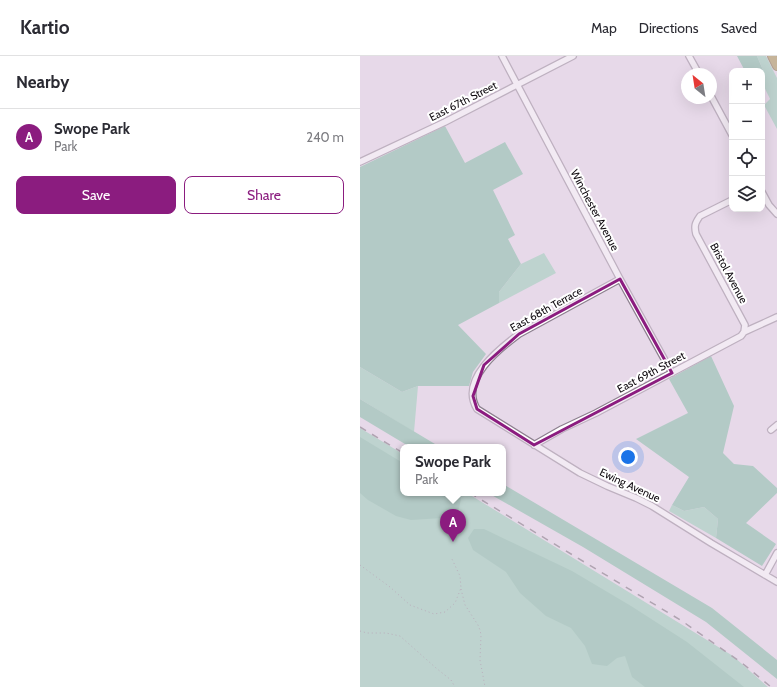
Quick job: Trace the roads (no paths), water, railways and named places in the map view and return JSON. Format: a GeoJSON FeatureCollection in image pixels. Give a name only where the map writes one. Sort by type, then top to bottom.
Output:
{"type":"FeatureCollection","features":[{"type":"Feature","properties":{"kind":"highway"},"geometry":{"type":"LineString","coordinates":[[772,56],[777,66]]}},
{"type":"Feature","properties":{"kind":"street","name":"Winchester Avenue"},"geometry":{"type":"LineString","coordinates":[[502,56],[620,279],[672,373]]}},
{"type":"Feature","properties":{"kind":"street","name":"East 67th Street"},"geometry":{"type":"LineString","coordinates":[[360,162],[445,122],[573,56]]}},
{"type":"Feature","properties":{"kind":"street"},"geometry":{"type":"LineString","coordinates":[[689,56],[696,68]]}},
{"type":"Feature","properties":{"kind":"street"},"geometry":{"type":"LineString","coordinates":[[715,104],[729,129]]}},
{"type":"Feature","properties":{"kind":"street"},"geometry":{"type":"LineString","coordinates":[[765,198],[777,214]]}},
{"type":"Feature","properties":{"kind":"street","name":"Bristol Avenue"},"geometry":{"type":"LineString","coordinates":[[729,202],[700,216],[694,226],[696,234],[745,325],[744,332]]}},
{"type":"Feature","properties":{"kind":"street","name":"East 68th Terrace"},"geometry":{"type":"LineString","coordinates":[[475,406],[472,396],[478,374],[484,365],[505,344],[519,334],[620,279]]}},
{"type":"Feature","properties":{"kind":"street","name":"East 69th Street"},"geometry":{"type":"LineString","coordinates":[[534,445],[741,336],[744,332],[777,317]]}},
{"type":"Feature","properties":{"kind":"street","name":"Ewing Avenue"},"geometry":{"type":"LineString","coordinates":[[475,406],[477,409],[580,473],[652,506],[777,582]]}},
{"type":"Feature","properties":{"kind":"street"},"geometry":{"type":"LineString","coordinates":[[772,430],[777,425]]}},
{"type":"Feature","properties":{"kind":"street"},"geometry":{"type":"LineString","coordinates":[[765,575],[777,552]]}},
{"type":"Feature","properties":{"kind":"railway"},"geometry":{"type":"LineString","coordinates":[[360,427],[400,451]]}},
{"type":"Feature","properties":{"kind":"railway"},"geometry":{"type":"LineString","coordinates":[[475,496],[682,621],[742,663],[771,687]]}},
{"type":"Feature","properties":{"kind":"place","name":"Swope Park"},"geometry":{"type":"Point","coordinates":[453,542]}}]}
